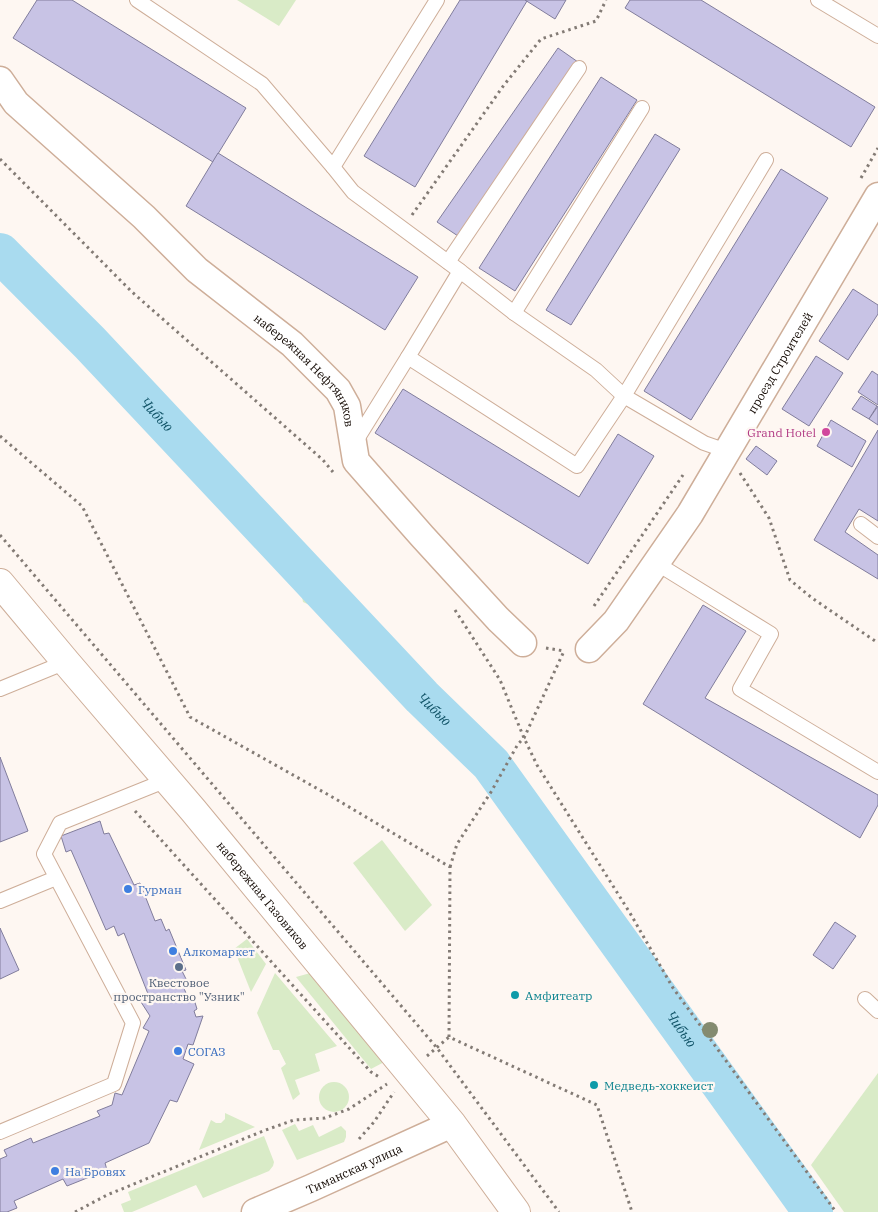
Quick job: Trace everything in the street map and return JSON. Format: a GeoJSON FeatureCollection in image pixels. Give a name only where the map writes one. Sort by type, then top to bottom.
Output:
{"type":"FeatureCollection","features":[{"type":"Feature","properties":{"kind":"main road","name":"набережная Газовиков"},"geometry":{"type":"LineString","coordinates":[[0,583],[167,780],[452,1124],[516,1212]]}},
{"type":"Feature","properties":{"kind":"street","name":"набережная Нефтяников"},"geometry":{"type":"LineString","coordinates":[[0,80],[16,103],[144,217],[197,270],[292,344],[338,390],[348,406],[356,461],[492,612],[523,643]]}},
{"type":"Feature","properties":{"kind":"street","name":"проезд Строителей"},"geometry":{"type":"LineString","coordinates":[[574,648],[616,621],[690,514],[870,204]]}},
{"type":"Feature","properties":{"kind":"street","name":"Тиманская улица"},"geometry":{"type":"LineString","coordinates":[[256,1212],[452,1124]]}},
{"type":"Feature","properties":{"kind":"lane"},"geometry":{"type":"LineString","coordinates":[[137,0],[262,84],[353,192],[514,313],[596,370],[624,396],[704,443],[726,451]]}},
{"type":"Feature","properties":{"kind":"lane"},"geometry":{"type":"LineString","coordinates":[[333,167],[437,0]]}},
{"type":"Feature","properties":{"kind":"lane"},"geometry":{"type":"LineString","coordinates":[[818,0],[878,36]]}},
{"type":"Feature","properties":{"kind":"lane"},"geometry":{"type":"LineString","coordinates":[[448,262],[579,68]]}},
{"type":"Feature","properties":{"kind":"lane"},"geometry":{"type":"LineString","coordinates":[[514,313],[642,108]]}},
{"type":"Feature","properties":{"kind":"lane"},"geometry":{"type":"LineString","coordinates":[[408,357],[576,466],[624,396],[766,160]]}},
{"type":"Feature","properties":{"kind":"lane"},"geometry":{"type":"LineString","coordinates":[[353,446],[460,271]]}},
{"type":"Feature","properties":{"kind":"lane"},"geometry":{"type":"LineString","coordinates":[[861,524],[878,537]]}},
{"type":"Feature","properties":{"kind":"lane"},"geometry":{"type":"LineString","coordinates":[[656,563],[771,634],[740,689],[878,772]]}},
{"type":"Feature","properties":{"kind":"lane"},"geometry":{"type":"LineString","coordinates":[[0,689],[66,662]]}},
{"type":"Feature","properties":{"kind":"lane"},"geometry":{"type":"LineString","coordinates":[[0,1132],[114,1084],[133,1023],[44,854],[60,823],[167,780]]}},
{"type":"Feature","properties":{"kind":"lane"},"geometry":{"type":"LineString","coordinates":[[0,901],[56,878]]}},
{"type":"Feature","properties":{"kind":"lane"},"geometry":{"type":"LineString","coordinates":[[865,999],[878,1011]]}},
{"type":"Feature","properties":{"kind":"path"},"geometry":{"type":"LineString","coordinates":[[402,229],[504,85],[541,39],[596,20],[606,0]]}},
{"type":"Feature","properties":{"kind":"path"},"geometry":{"type":"LineString","coordinates":[[870,204],[878,148]]}},
{"type":"Feature","properties":{"kind":"path"},"geometry":{"type":"LineString","coordinates":[[0,159],[132,292],[323,460],[336,475]]}},
{"type":"Feature","properties":{"kind":"path"},"geometry":{"type":"LineString","coordinates":[[0,436],[82,506],[190,717],[334,798],[450,868]]}},
{"type":"Feature","properties":{"kind":"path"},"geometry":{"type":"LineString","coordinates":[[726,451],[769,518],[790,580],[812,598],[878,643]]}},
{"type":"Feature","properties":{"kind":"path"},"geometry":{"type":"LineString","coordinates":[[591,611],[683,475]]}},
{"type":"Feature","properties":{"kind":"path"},"geometry":{"type":"LineString","coordinates":[[0,535],[437,1048],[559,1212]]}},
{"type":"Feature","properties":{"kind":"path"},"geometry":{"type":"LineString","coordinates":[[454,609],[500,680],[537,765],[630,913],[673,988],[836,1212]]}},
{"type":"Feature","properties":{"kind":"path"},"geometry":{"type":"LineString","coordinates":[[523,643],[574,648],[524,738],[518,744],[491,792],[457,844],[450,868],[449,1037],[597,1104],[632,1212]]}},
{"type":"Feature","properties":{"kind":"path"},"geometry":{"type":"LineString","coordinates":[[75,1212],[107,1195],[263,1131],[294,1120],[326,1118],[349,1109],[389,1083],[371,1072],[123,798]]}},
{"type":"Feature","properties":{"kind":"path"},"geometry":{"type":"LineString","coordinates":[[354,1144],[374,1122],[407,1071]]}},
{"type":"Feature","properties":{"kind":"green space"},"geometry":{"type":"Polygon","coordinates":[[[237,0],[296,0],[279,26],[237,0]]]}},
{"type":"Feature","properties":{"kind":"green space"},"geometry":{"type":"Polygon","coordinates":[[[299,581],[322,593],[333,616],[303,602],[299,581]]]}},
{"type":"Feature","properties":{"kind":"green space"},"geometry":{"type":"Polygon","coordinates":[[[382,840],[432,905],[405,931],[353,863],[382,840]]]}},
{"type":"Feature","properties":{"kind":"green space"},"geometry":{"type":"Polygon","coordinates":[[[247,939],[266,964],[251,992],[234,949],[247,939]]]}},
{"type":"Feature","properties":{"kind":"green space"},"geometry":{"type":"Polygon","coordinates":[[[314,972],[388,1060],[371,1069],[296,977],[314,972]]]}},
{"type":"Feature","properties":{"kind":"green space"},"geometry":{"type":"Polygon","coordinates":[[[275,973],[337,1046],[315,1054],[320,1071],[295,1080],[300,1094],[293,1100],[281,1068],[286,1064],[279,1050],[273,1050],[257,1013],[275,973]]]}},
{"type":"Feature","properties":{"kind":"green space"},"geometry":{"type":"Polygon","coordinates":[[[878,1073],[878,1212],[844,1212],[811,1165],[878,1073]]]}},
{"type":"Feature","properties":{"kind":"green space"},"geometry":{"type":"Polygon","coordinates":[[[334,1082],[345,1086],[349,1097],[345,1108],[334,1112],[323,1108],[319,1097],[323,1086],[334,1082]]]}},
{"type":"Feature","properties":{"kind":"green space"},"geometry":{"type":"Polygon","coordinates":[[[225,1113],[255,1127],[199,1150],[211,1120],[221,1123],[225,1119],[225,1113]]]}},
{"type":"Feature","properties":{"kind":"green space"},"geometry":{"type":"Polygon","coordinates":[[[295,1124],[299,1131],[313,1125],[319,1137],[341,1126],[346,1131],[346,1137],[344,1142],[297,1160],[282,1130],[295,1124]]]}},
{"type":"Feature","properties":{"kind":"green space"},"geometry":{"type":"Polygon","coordinates":[[[264,1136],[274,1162],[269,1171],[203,1198],[196,1185],[132,1212],[124,1212],[121,1204],[131,1200],[128,1192],[264,1136]]]}},
{"type":"Feature","properties":{"kind":"building"},"geometry":{"type":"Polygon","coordinates":[[[37,0],[72,0],[246,108],[213,162],[13,38],[37,0]]]}},
{"type":"Feature","properties":{"kind":"building"},"geometry":{"type":"Polygon","coordinates":[[[460,0],[527,1],[415,187],[364,156],[460,0]]]}},
{"type":"Feature","properties":{"kind":"building"},"geometry":{"type":"Polygon","coordinates":[[[525,0],[566,0],[555,19],[525,0]]]}},
{"type":"Feature","properties":{"kind":"building"},"geometry":{"type":"Polygon","coordinates":[[[630,0],[701,0],[875,107],[851,147],[625,8],[630,0]]]}},
{"type":"Feature","properties":{"kind":"building"},"geometry":{"type":"Polygon","coordinates":[[[558,48],[578,62],[458,236],[437,222],[558,48]]]}},
{"type":"Feature","properties":{"kind":"building"},"geometry":{"type":"Polygon","coordinates":[[[601,77],[637,100],[515,291],[479,268],[601,77]]]}},
{"type":"Feature","properties":{"kind":"building"},"geometry":{"type":"Polygon","coordinates":[[[655,134],[680,149],[571,325],[546,310],[655,134]]]}},
{"type":"Feature","properties":{"kind":"building"},"geometry":{"type":"Polygon","coordinates":[[[218,153],[418,277],[385,330],[186,206],[218,153]]]}},
{"type":"Feature","properties":{"kind":"building"},"geometry":{"type":"Polygon","coordinates":[[[781,169],[828,198],[691,420],[644,391],[781,169]]]}},
{"type":"Feature","properties":{"kind":"building"},"geometry":{"type":"Polygon","coordinates":[[[853,289],[878,305],[878,314],[848,360],[819,341],[853,289]]]}},
{"type":"Feature","properties":{"kind":"building"},"geometry":{"type":"Polygon","coordinates":[[[816,356],[843,373],[809,426],[782,409],[816,356]]]}},
{"type":"Feature","properties":{"kind":"building"},"geometry":{"type":"Polygon","coordinates":[[[872,371],[878,375],[878,405],[858,392],[872,371]]]}},
{"type":"Feature","properties":{"kind":"building"},"geometry":{"type":"Polygon","coordinates":[[[403,389],[579,497],[618,434],[654,456],[588,564],[375,433],[403,389]]]}},
{"type":"Feature","properties":{"kind":"building"},"geometry":{"type":"Polygon","coordinates":[[[861,396],[877,406],[869,419],[852,409],[861,396]]]}},
{"type":"Feature","properties":{"kind":"building"},"geometry":{"type":"Polygon","coordinates":[[[878,406],[878,425],[869,419],[878,406]]]}},
{"type":"Feature","properties":{"kind":"building"},"geometry":{"type":"Polygon","coordinates":[[[831,420],[866,441],[852,467],[817,446],[831,420]]]}},
{"type":"Feature","properties":{"kind":"building"},"geometry":{"type":"Polygon","coordinates":[[[878,430],[878,521],[859,509],[845,532],[878,555],[878,579],[814,540],[878,430]]]}},
{"type":"Feature","properties":{"kind":"building"},"geometry":{"type":"Polygon","coordinates":[[[756,446],[777,461],[767,475],[746,459],[756,446]]]}},
{"type":"Feature","properties":{"kind":"building"},"geometry":{"type":"Polygon","coordinates":[[[703,605],[746,631],[705,698],[878,795],[878,805],[860,838],[643,704],[703,605]]]}},
{"type":"Feature","properties":{"kind":"building"},"geometry":{"type":"Polygon","coordinates":[[[0,757],[28,831],[0,842],[0,757]]]}},
{"type":"Feature","properties":{"kind":"building"},"geometry":{"type":"Polygon","coordinates":[[[100,821],[104,834],[109,833],[134,885],[140,883],[155,921],[161,919],[166,931],[169,929],[186,970],[182,971],[188,983],[183,986],[188,998],[193,996],[197,1009],[194,1011],[196,1017],[203,1016],[193,1045],[188,1044],[183,1059],[194,1064],[177,1102],[170,1100],[149,1143],[105,1163],[107,1170],[67,1186],[63,1179],[14,1201],[17,1208],[7,1212],[0,1212],[0,1159],[7,1156],[4,1150],[31,1138],[33,1143],[100,1116],[97,1111],[112,1105],[115,1093],[122,1095],[149,1031],[143,1028],[150,1016],[141,1002],[150,999],[124,933],[118,936],[114,926],[106,930],[71,850],[66,852],[61,836],[100,821]]]}},
{"type":"Feature","properties":{"kind":"building"},"geometry":{"type":"Polygon","coordinates":[[[835,922],[856,936],[833,969],[813,955],[835,922]]]}},
{"type":"Feature","properties":{"kind":"building"},"geometry":{"type":"Polygon","coordinates":[[[0,928],[19,970],[0,979],[0,928]]]}},
{"type":"Feature","properties":{"kind":"waterway","name":"Чибью"},"geometry":{"type":"LineString","coordinates":[[0,253],[90,343],[422,697],[491,764],[813,1212]]}},
{"type":"Feature","properties":{"kind":"place","name":"Grand Hotel"},"geometry":{"type":"Point","coordinates":[826,432]}},
{"type":"Feature","properties":{"kind":"place","name":"Гурман"},"geometry":{"type":"Point","coordinates":[128,889]}},
{"type":"Feature","properties":{"kind":"place","name":"Алкомаркет"},"geometry":{"type":"Point","coordinates":[173,951]}},
{"type":"Feature","properties":{"kind":"place","name":"Квестовое пространство \"Узник\""},"geometry":{"type":"Point","coordinates":[179,967]}},
{"type":"Feature","properties":{"kind":"place","name":"Амфитеатр"},"geometry":{"type":"Point","coordinates":[515,995]}},
{"type":"Feature","properties":{"kind":"place","name":"СОГАЗ"},"geometry":{"type":"Point","coordinates":[178,1051]}},
{"type":"Feature","properties":{"kind":"place","name":"Медведь-хоккеист"},"geometry":{"type":"Point","coordinates":[594,1085]}},
{"type":"Feature","properties":{"kind":"place","name":"На Бровях"},"geometry":{"type":"Point","coordinates":[55,1171]}}]}
